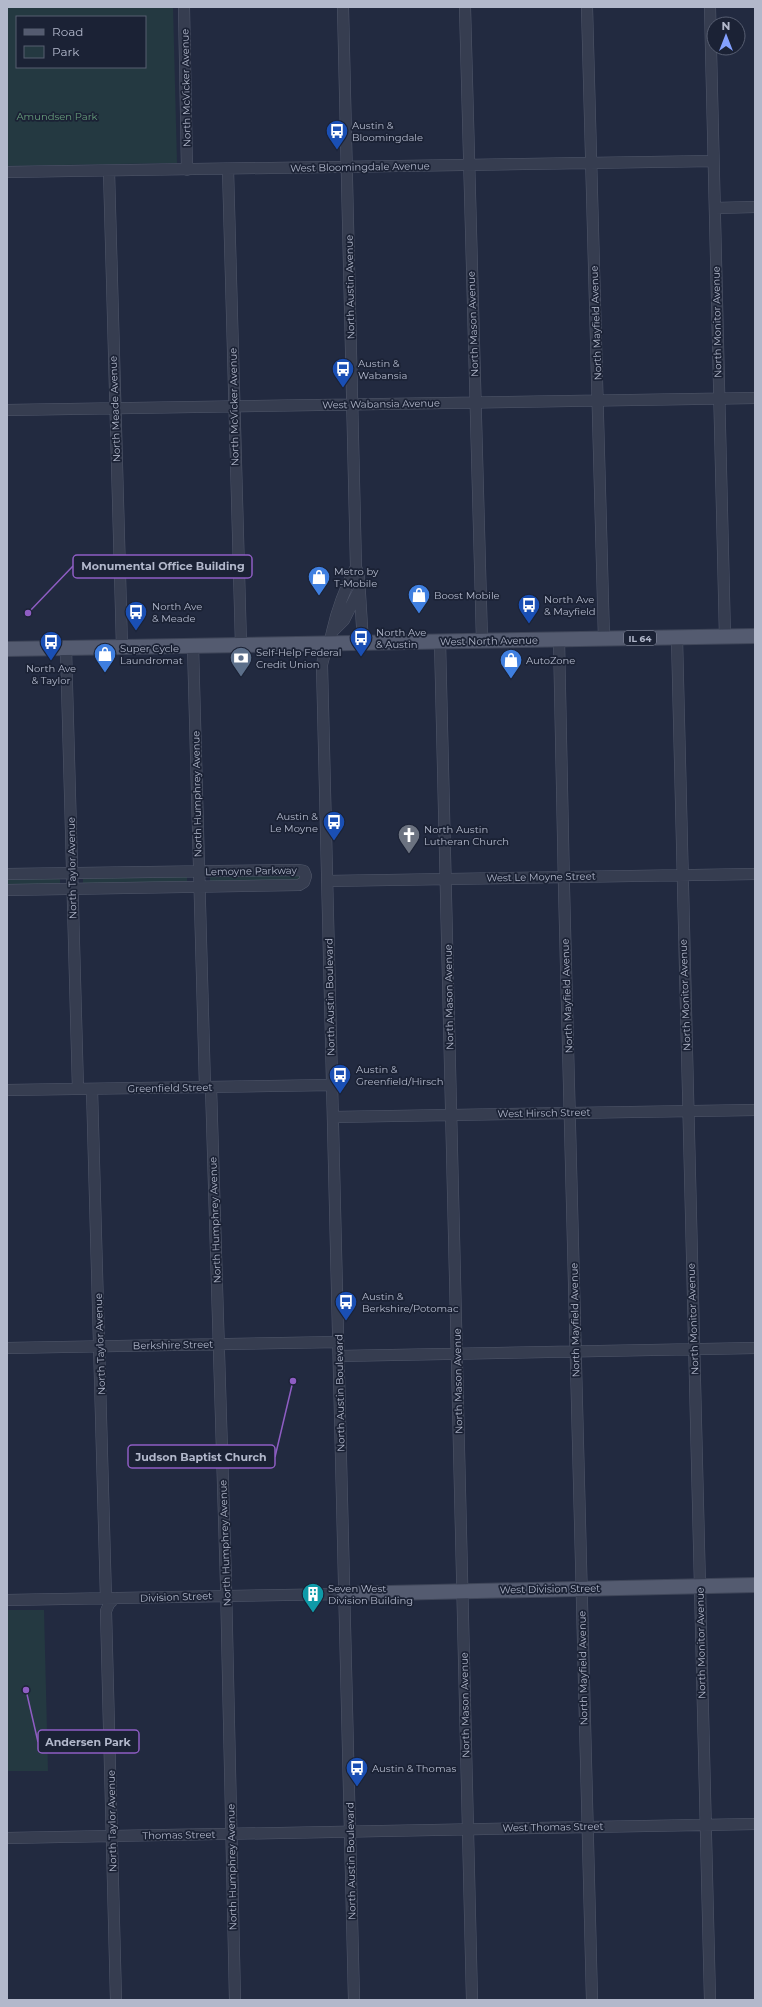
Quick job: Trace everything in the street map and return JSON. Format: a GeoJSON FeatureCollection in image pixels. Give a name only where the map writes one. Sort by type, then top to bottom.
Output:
{"type":"FeatureCollection","features":[{"type":"Feature","properties":{"kind":"main road","name":"West North Avenue"},"geometry":{"type":"LineString","coordinates":[[7,648],[241,645],[330,638],[363,643],[755,636]]}},
{"type":"Feature","properties":{"kind":"main road","name":"West Division Street"},"geometry":{"type":"LineString","coordinates":[[344,1594],[755,1585]]}},
{"type":"Feature","properties":{"kind":"street","name":"North McVicker Avenue"},"geometry":{"type":"LineString","coordinates":[[184,7],[187,170]]}},
{"type":"Feature","properties":{"kind":"street","name":"North Austin Avenue"},"geometry":{"type":"LineString","coordinates":[[343,7],[356,567],[363,643]]}},
{"type":"Feature","properties":{"kind":"street","name":"North Mason Avenue"},"geometry":{"type":"LineString","coordinates":[[465,7],[482,641]]}},
{"type":"Feature","properties":{"kind":"street","name":"North Mayfield Avenue"},"geometry":{"type":"LineString","coordinates":[[587,7],[604,639]]}},
{"type":"Feature","properties":{"kind":"street","name":"North Monitor Avenue"},"geometry":{"type":"LineString","coordinates":[[710,7],[725,637]]}},
{"type":"Feature","properties":{"kind":"street","name":"West Bloomingdale Avenue"},"geometry":{"type":"LineString","coordinates":[[7,172],[714,161]]}},
{"type":"Feature","properties":{"kind":"street","name":"North McVicker Avenue"},"geometry":{"type":"LineString","coordinates":[[228,169],[241,645]]}},
{"type":"Feature","properties":{"kind":"street","name":"North Meade Avenue"},"geometry":{"type":"LineString","coordinates":[[109,171],[122,647]]}},
{"type":"Feature","properties":{"kind":"street"},"geometry":{"type":"LineString","coordinates":[[715,208],[755,207]]}},
{"type":"Feature","properties":{"kind":"street","name":"West Wabansia Avenue"},"geometry":{"type":"LineString","coordinates":[[7,410],[755,398]]}},
{"type":"Feature","properties":{"kind":"street","name":"North Austin Avenue"},"geometry":{"type":"LineString","coordinates":[[330,638],[334,617],[356,567]]}},
{"type":"Feature","properties":{"kind":"street"},"geometry":{"type":"LineString","coordinates":[[330,638],[344,620],[359,589]]}},
{"type":"Feature","properties":{"kind":"street","name":"North Austin Boulevard"},"geometry":{"type":"LineString","coordinates":[[330,638],[322,665],[354,2000]]}},
{"type":"Feature","properties":{"kind":"street","name":"North Monitor Avenue"},"geometry":{"type":"LineString","coordinates":[[677,638],[710,2000]]}},
{"type":"Feature","properties":{"kind":"street","name":"North Mayfield Avenue"},"geometry":{"type":"LineString","coordinates":[[559,640],[592,2000]]}},
{"type":"Feature","properties":{"kind":"street","name":"North Mason Avenue"},"geometry":{"type":"LineString","coordinates":[[440,641],[472,2000]]}},
{"type":"Feature","properties":{"kind":"street","name":"North Humphrey Avenue"},"geometry":{"type":"LineString","coordinates":[[194,646],[199,886],[219,1344],[227,1609],[235,2000]]}},
{"type":"Feature","properties":{"kind":"street","name":"North Taylor Avenue"},"geometry":{"type":"LineString","coordinates":[[66,648],[78,1089]]}},
{"type":"Feature","properties":{"kind":"street","name":"Lemoyne Parkway"},"geometry":{"type":"LineString","coordinates":[[7,874],[298,870],[304,871],[306,876],[304,882],[299,885],[7,890]]}},
{"type":"Feature","properties":{"kind":"street","name":"West Le Moyne Street"},"geometry":{"type":"LineString","coordinates":[[327,881],[755,874]]}},
{"type":"Feature","properties":{"kind":"street","name":"Greenfield Street"},"geometry":{"type":"LineString","coordinates":[[7,1090],[332,1085]]}},
{"type":"Feature","properties":{"kind":"street","name":"North Taylor Avenue"},"geometry":{"type":"LineString","coordinates":[[92,1089],[110,1598],[110,1603],[106,1611],[116,2000]]}},
{"type":"Feature","properties":{"kind":"street","name":"West Hirsch Street"},"geometry":{"type":"LineString","coordinates":[[333,1117],[755,1110]]}},
{"type":"Feature","properties":{"kind":"street","name":"Berkshire Street"},"geometry":{"type":"LineString","coordinates":[[7,1348],[338,1342]]}},
{"type":"Feature","properties":{"kind":"street"},"geometry":{"type":"LineString","coordinates":[[339,1356],[755,1348]]}},
{"type":"Feature","properties":{"kind":"street","name":"Division Street"},"geometry":{"type":"LineString","coordinates":[[7,1600],[344,1594]]}},
{"type":"Feature","properties":{"kind":"street","name":"West Thomas Street"},"geometry":{"type":"LineString","coordinates":[[350,1831],[755,1824]]}},
{"type":"Feature","properties":{"kind":"street","name":"Thomas Street"},"geometry":{"type":"LineString","coordinates":[[7,1838],[350,1831]]}},
{"type":"Feature","properties":{"kind":"green space","name":"Amundsen Park"},"geometry":{"type":"Polygon","coordinates":[[[7,7],[173,7],[177,163],[7,166],[7,7]]]}},
{"type":"Feature","properties":{"kind":"green space"},"geometry":{"type":"Polygon","coordinates":[[[210,873],[301,875],[299,880],[210,882],[210,873]]]}},
{"type":"Feature","properties":{"kind":"green space"},"geometry":{"type":"Polygon","coordinates":[[[187,874],[187,883],[83,884],[83,875],[187,874]]]}},
{"type":"Feature","properties":{"kind":"green space"},"geometry":{"type":"Polygon","coordinates":[[[60,876],[60,885],[7,886],[7,877],[60,876]]]}},
{"type":"Feature","properties":{"kind":"green space"},"geometry":{"type":"Polygon","coordinates":[[[7,1610],[44,1610],[48,1771],[7,1771],[7,1610]]]}},
{"type":"Feature","properties":{"kind":"place","name":"Austin & Bloomingdale"},"geometry":{"type":"Point","coordinates":[337,150]}},
{"type":"Feature","properties":{"kind":"place","name":"Austin & Wabansia"},"geometry":{"type":"Point","coordinates":[343,388]}},
{"type":"Feature","properties":{"kind":"place","name":"Metro by T-Mobile"},"geometry":{"type":"Point","coordinates":[319,596]}},
{"type":"Feature","properties":{"kind":"place","name":"Monumental Office Building"},"geometry":{"type":"Point","coordinates":[28,613]}},
{"type":"Feature","properties":{"kind":"place","name":"Boost Mobile"},"geometry":{"type":"Point","coordinates":[419,614]}},
{"type":"Feature","properties":{"kind":"place","name":"North Ave & Mayfield"},"geometry":{"type":"Point","coordinates":[529,624]}},
{"type":"Feature","properties":{"kind":"place","name":"North Ave & Meade"},"geometry":{"type":"Point","coordinates":[136,632]}},
{"type":"Feature","properties":{"kind":"place","name":"North Ave & Austin"},"geometry":{"type":"Point","coordinates":[361,658]}},
{"type":"Feature","properties":{"kind":"place","name":"North Ave & Taylor"},"geometry":{"type":"Point","coordinates":[51,662]}},
{"type":"Feature","properties":{"kind":"place","name":"Super Cycle Laundromat"},"geometry":{"type":"Point","coordinates":[105,674]}},
{"type":"Feature","properties":{"kind":"place","name":"Self-Help Federal Credit Union"},"geometry":{"type":"Point","coordinates":[241,678]}},
{"type":"Feature","properties":{"kind":"place","name":"AutoZone"},"geometry":{"type":"Point","coordinates":[511,680]}},
{"type":"Feature","properties":{"kind":"place","name":"Austin & Le Moyne"},"geometry":{"type":"Point","coordinates":[334,842]}},
{"type":"Feature","properties":{"kind":"place","name":"North Austin Lutheran Church"},"geometry":{"type":"Point","coordinates":[409,854]}},
{"type":"Feature","properties":{"kind":"place","name":"Austin & Greenfield/Hirsch"},"geometry":{"type":"Point","coordinates":[340,1094]}},
{"type":"Feature","properties":{"kind":"place","name":"Austin & Berkshire/Potomac"},"geometry":{"type":"Point","coordinates":[346,1322]}},
{"type":"Feature","properties":{"kind":"place","name":"Judson Baptist Church"},"geometry":{"type":"Point","coordinates":[293,1381]}},
{"type":"Feature","properties":{"kind":"place","name":"Seven West Division Building"},"geometry":{"type":"Point","coordinates":[313,1614]}},
{"type":"Feature","properties":{"kind":"place","name":"Andersen Park"},"geometry":{"type":"Point","coordinates":[26,1690]}},
{"type":"Feature","properties":{"kind":"place","name":"Austin & Thomas"},"geometry":{"type":"Point","coordinates":[357,1788]}}]}
